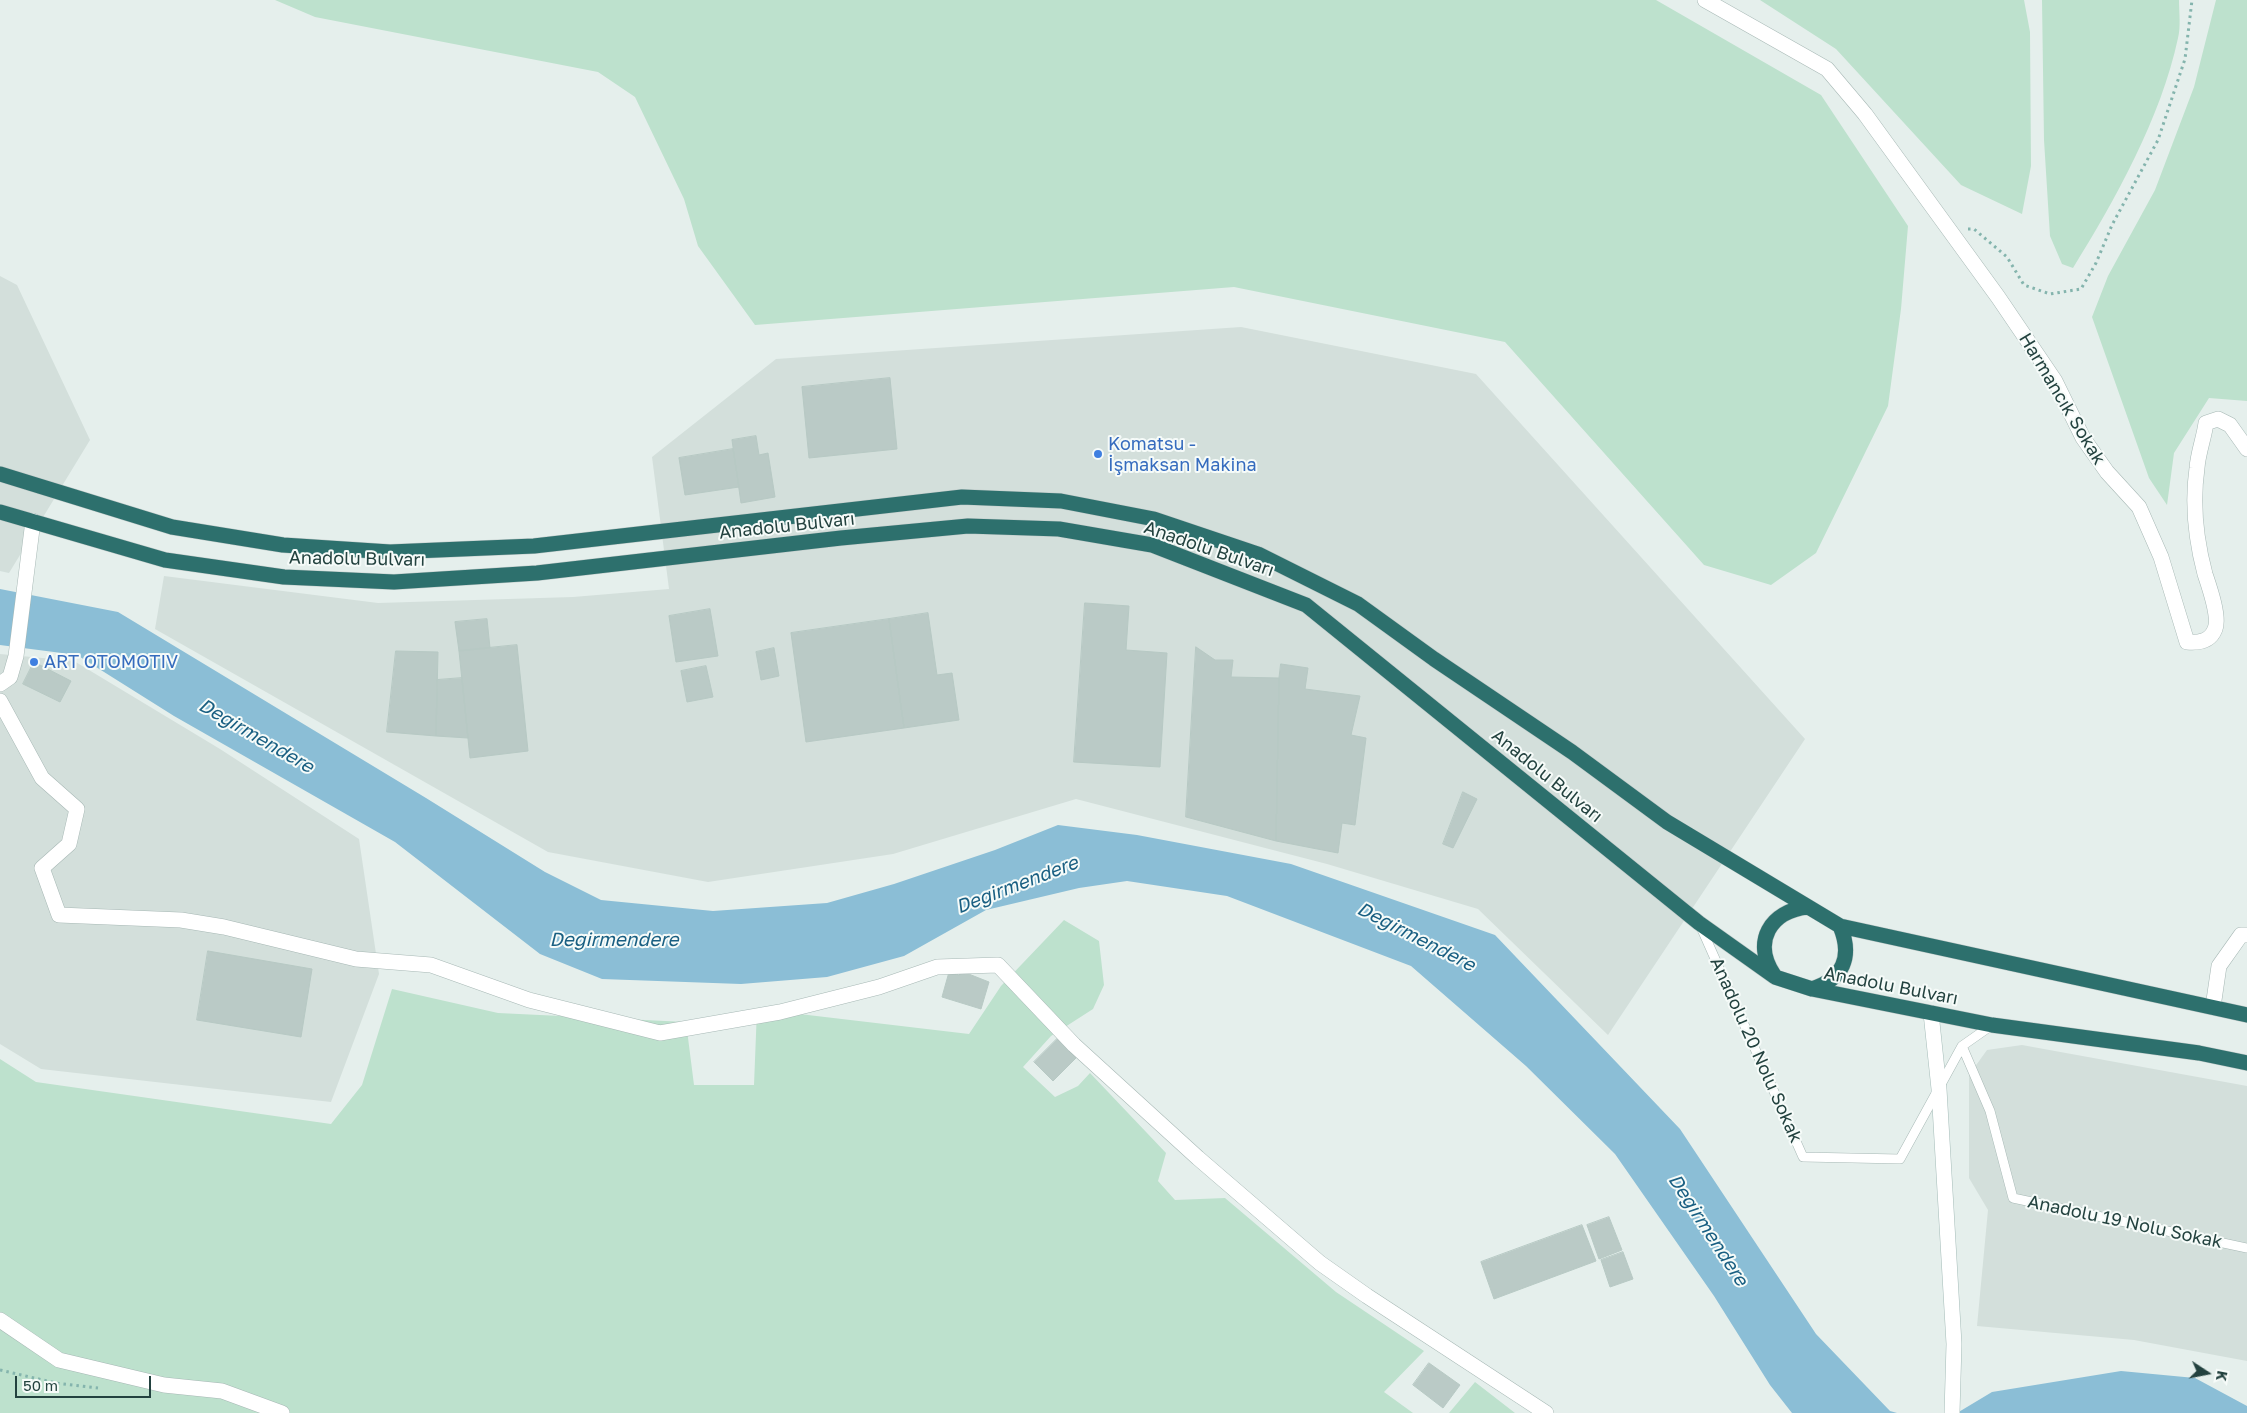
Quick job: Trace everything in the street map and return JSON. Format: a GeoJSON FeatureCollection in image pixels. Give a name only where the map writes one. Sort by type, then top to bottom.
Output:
{"type":"FeatureCollection","features":[{"type":"Feature","properties":{"kind":"highway","name":"Anadolu Bulvarı"},"geometry":{"type":"LineString","coordinates":[[0,474],[172,528],[283,545],[390,552],[534,546],[962,497],[1061,501],[1154,519],[1258,554],[1358,604],[1434,659],[1572,752],[1667,822],[1840,926],[2247,1015]]}},
{"type":"Feature","properties":{"kind":"highway","name":"Anadolu Bulvarı"},"geometry":{"type":"LineString","coordinates":[[0,512],[166,560],[284,577],[394,582],[537,573],[968,526],[1059,529],[1152,545],[1306,605],[1699,923],[1775,977],[1812,989],[1931,1013],[1992,1024],[2199,1053],[2247,1063]]}},
{"type":"Feature","properties":{"kind":"highway"},"geometry":{"type":"LineString","coordinates":[[1775,977],[1768,966],[1764,952],[1765,938],[1771,925],[1781,915],[1794,908],[1808,907]]}},
{"type":"Feature","properties":{"kind":"highway"},"geometry":{"type":"LineString","coordinates":[[1812,989],[1824,985],[1835,977],[1843,966],[1847,952],[1846,938],[1840,926]]}},
{"type":"Feature","properties":{"kind":"street","name":"Harmancık Sokak"},"geometry":{"type":"LineString","coordinates":[[1705,0],[1827,69],[1865,114],[1998,297],[2055,381],[2088,445],[2107,472],[2139,507],[2161,557],[2187,642],[2199,643],[2211,637],[2216,628],[2213,602],[2198,547],[2195,512],[2196,468],[2206,423],[2218,419],[2230,425],[2247,450]]}},
{"type":"Feature","properties":{"kind":"street"},"geometry":{"type":"LineString","coordinates":[[0,684],[10,677],[16,656],[33,521]]}},
{"type":"Feature","properties":{"kind":"street"},"geometry":{"type":"LineString","coordinates":[[0,701],[42,778],[77,809],[69,844],[42,868],[59,915],[181,920],[224,927],[356,959],[431,965],[529,1000],[660,1033],[780,1012],[879,987],[937,967],[998,965],[1074,1045],[1198,1158],[1320,1263],[1367,1296],[1546,1413]]}},
{"type":"Feature","properties":{"kind":"street"},"geometry":{"type":"LineString","coordinates":[[2213,1007],[2219,966],[2241,935],[2247,935]]}},
{"type":"Feature","properties":{"kind":"street"},"geometry":{"type":"LineString","coordinates":[[1931,1013],[1939,1089],[1954,1344],[1952,1413]]}},
{"type":"Feature","properties":{"kind":"street"},"geometry":{"type":"LineString","coordinates":[[0,1320],[59,1360],[164,1385],[222,1391],[282,1413]]}},
{"type":"Feature","properties":{"kind":"lane","name":"Anadolu 20 Nolu Sokak"},"geometry":{"type":"LineString","coordinates":[[1699,923],[1803,1157],[1900,1159],[1962,1046],[1992,1024]]}},
{"type":"Feature","properties":{"kind":"lane","name":"Anadolu 19 Nolu Sokak"},"geometry":{"type":"LineString","coordinates":[[1962,1046],[1990,1111],[2013,1198],[2247,1248]]}},
{"type":"Feature","properties":{"kind":"path"},"geometry":{"type":"LineString","coordinates":[[1947,228],[1974,229],[2007,257],[2024,286],[2050,294],[2081,289],[2096,263],[2112,225],[2158,140],[2185,59],[2192,0]]}},
{"type":"Feature","properties":{"kind":"shaded area"},"geometry":{"type":"Polygon","coordinates":[[[0,276],[17,285],[90,440],[9,573],[0,571],[0,276]]]}},
{"type":"Feature","properties":{"kind":"shaded area"},"geometry":{"type":"Polygon","coordinates":[[[1241,327],[1476,374],[1805,739],[1608,1035],[1478,909],[1327,864],[1076,799],[893,854],[708,882],[548,852],[155,629],[164,576],[378,603],[573,597],[669,589],[652,457],[776,359],[1241,327]]]}},
{"type":"Feature","properties":{"kind":"shaded area"},"geometry":{"type":"Polygon","coordinates":[[[0,654],[74,661],[220,749],[359,839],[379,974],[331,1102],[41,1069],[0,1044],[0,654]]]}},
{"type":"Feature","properties":{"kind":"shaded area"},"geometry":{"type":"Polygon","coordinates":[[[2022,1045],[2247,1086],[2247,1361],[2134,1340],[1977,1326],[1988,1210],[1969,1178],[1969,1075],[1987,1050],[2022,1045]]]}},
{"type":"Feature","properties":{"kind":"green space"},"geometry":{"type":"Polygon","coordinates":[[[275,0],[1656,0],[1821,95],[1908,226],[1901,309],[1888,406],[1816,553],[1771,585],[1704,565],[1505,342],[1234,287],[755,325],[698,246],[684,199],[635,97],[598,72],[315,17],[275,0]]]}},
{"type":"Feature","properties":{"kind":"green space"},"geometry":{"type":"Polygon","coordinates":[[[1760,0],[2024,0],[2030,32],[2031,166],[2022,214],[1961,185],[1836,49],[1760,0]]]}},
{"type":"Feature","properties":{"kind":"green space"},"geometry":{"type":"Polygon","coordinates":[[[2042,0],[2179,0],[2179,34],[2160,98],[2135,158],[2105,215],[2073,268],[2062,264],[2050,236],[2044,140],[2042,0]]]}},
{"type":"Feature","properties":{"kind":"green space"},"geometry":{"type":"Polygon","coordinates":[[[2216,0],[2247,0],[2247,401],[2209,398],[2174,453],[2167,505],[2149,478],[2092,317],[2108,276],[2155,190],[2194,87],[2216,0]]]}},
{"type":"Feature","properties":{"kind":"green space"},"geometry":{"type":"Polygon","coordinates":[[[1064,920],[1099,941],[1104,985],[1093,1009],[1051,1036],[1023,1067],[1055,1097],[1078,1086],[1090,1073],[1166,1153],[1158,1181],[1175,1200],[1225,1198],[1336,1292],[1424,1351],[1384,1392],[1413,1413],[0,1413],[0,1059],[36,1082],[331,1124],[362,1085],[392,989],[498,1013],[686,1022],[694,1085],[754,1085],[757,1009],[969,1034],[1001,986],[1064,920]]]}},
{"type":"Feature","properties":{"kind":"green space"},"geometry":{"type":"Polygon","coordinates":[[[1475,1382],[1515,1413],[1449,1413],[1475,1382]]]}},
{"type":"Feature","properties":{"kind":"water","name":"Değirmendere"},"geometry":{"type":"Polygon","coordinates":[[[0,589],[118,612],[545,872],[601,900],[713,911],[827,903],[894,884],[995,850],[1058,825],[1137,835],[1291,864],[1495,935],[1680,1129],[1816,1334],[1890,1411],[1897,1413],[1792,1413],[1770,1385],[1714,1296],[1615,1154],[1526,1066],[1411,966],[1227,896],[1127,881],[1079,888],[986,910],[904,956],[827,977],[741,984],[602,979],[540,954],[395,842],[174,716],[77,655],[0,645],[0,589]]]}},
{"type":"Feature","properties":{"kind":"water"},"geometry":{"type":"Polygon","coordinates":[[[2121,1371],[2195,1378],[2247,1406],[2247,1413],[1957,1413],[1992,1392],[2121,1371]]]}},
{"type":"Feature","properties":{"kind":"building"},"geometry":{"type":"Polygon","coordinates":[[[890,378],[897,449],[809,458],[802,387],[890,378]]]}},
{"type":"Feature","properties":{"kind":"building"},"geometry":{"type":"Polygon","coordinates":[[[756,436],[759,455],[768,453],[775,497],[741,503],[732,440],[756,436]]]}},
{"type":"Feature","properties":{"kind":"building"},"geometry":{"type":"Polygon","coordinates":[[[733,449],[739,487],[685,495],[679,458],[733,449]]]}},
{"type":"Feature","properties":{"kind":"building"},"geometry":{"type":"Polygon","coordinates":[[[1085,603],[1129,606],[1126,650],[1167,653],[1160,767],[1074,762],[1085,603]]]}},
{"type":"Feature","properties":{"kind":"building"},"geometry":{"type":"Polygon","coordinates":[[[710,609],[718,656],[676,662],[669,616],[710,609]]]}},
{"type":"Feature","properties":{"kind":"building"},"geometry":{"type":"Polygon","coordinates":[[[928,613],[937,675],[952,673],[959,720],[904,728],[889,619],[928,613]]]}},
{"type":"Feature","properties":{"kind":"building"},"geometry":{"type":"Polygon","coordinates":[[[487,619],[490,648],[459,651],[455,622],[487,619]]]}},
{"type":"Feature","properties":{"kind":"building"},"geometry":{"type":"Polygon","coordinates":[[[889,619],[904,728],[806,742],[791,633],[889,619]]]}},
{"type":"Feature","properties":{"kind":"building"},"geometry":{"type":"Polygon","coordinates":[[[517,645],[528,751],[470,758],[459,651],[517,645]]]}},
{"type":"Feature","properties":{"kind":"building"},"geometry":{"type":"Polygon","coordinates":[[[1196,647],[1215,660],[1233,660],[1231,677],[1279,678],[1276,841],[1186,817],[1196,647]]]}},
{"type":"Feature","properties":{"kind":"building"},"geometry":{"type":"Polygon","coordinates":[[[774,648],[779,676],[761,680],[756,652],[774,648]]]}},
{"type":"Feature","properties":{"kind":"building"},"geometry":{"type":"Polygon","coordinates":[[[396,651],[438,652],[436,736],[387,732],[396,651]]]}},
{"type":"Feature","properties":{"kind":"building"},"geometry":{"type":"Polygon","coordinates":[[[34,662],[71,681],[60,702],[23,684],[34,662]]]}},
{"type":"Feature","properties":{"kind":"building"},"geometry":{"type":"Polygon","coordinates":[[[1281,664],[1308,668],[1305,689],[1360,696],[1351,735],[1366,738],[1355,825],[1342,823],[1338,853],[1276,841],[1279,678],[1281,664]]]}},
{"type":"Feature","properties":{"kind":"building"},"geometry":{"type":"Polygon","coordinates":[[[706,666],[713,697],[687,702],[681,671],[706,666]]]}},
{"type":"Feature","properties":{"kind":"building"},"geometry":{"type":"Polygon","coordinates":[[[462,678],[468,738],[436,736],[437,680],[462,678]]]}},
{"type":"Feature","properties":{"kind":"building"},"geometry":{"type":"Polygon","coordinates":[[[1463,792],[1477,799],[1453,848],[1443,844],[1463,792]]]}},
{"type":"Feature","properties":{"kind":"building"},"geometry":{"type":"Polygon","coordinates":[[[208,951],[312,969],[301,1037],[197,1020],[208,951]]]}},
{"type":"Feature","properties":{"kind":"building"},"geometry":{"type":"Polygon","coordinates":[[[961,971],[989,982],[981,1009],[942,997],[949,972],[959,975],[961,971]]]}},
{"type":"Feature","properties":{"kind":"building"},"geometry":{"type":"Polygon","coordinates":[[[1058,1038],[1077,1057],[1053,1081],[1034,1062],[1058,1038]]]}},
{"type":"Feature","properties":{"kind":"building"},"geometry":{"type":"Polygon","coordinates":[[[1609,1217],[1622,1250],[1599,1259],[1587,1225],[1609,1217]]]}},
{"type":"Feature","properties":{"kind":"building"},"geometry":{"type":"Polygon","coordinates":[[[1582,1225],[1596,1261],[1494,1299],[1481,1262],[1582,1225]]]}},
{"type":"Feature","properties":{"kind":"building"},"geometry":{"type":"Polygon","coordinates":[[[1623,1252],[1633,1279],[1610,1287],[1601,1260],[1623,1252]]]}},
{"type":"Feature","properties":{"kind":"building"},"geometry":{"type":"Polygon","coordinates":[[[1429,1363],[1460,1385],[1443,1408],[1413,1385],[1429,1363]]]}},
{"type":"Feature","properties":{"kind":"place","name":"Komatsu - İşmaksan Makina"},"geometry":{"type":"Point","coordinates":[1098,454]}},
{"type":"Feature","properties":{"kind":"place","name":"ART OTOMOTIV"},"geometry":{"type":"Point","coordinates":[34,662]}}]}
